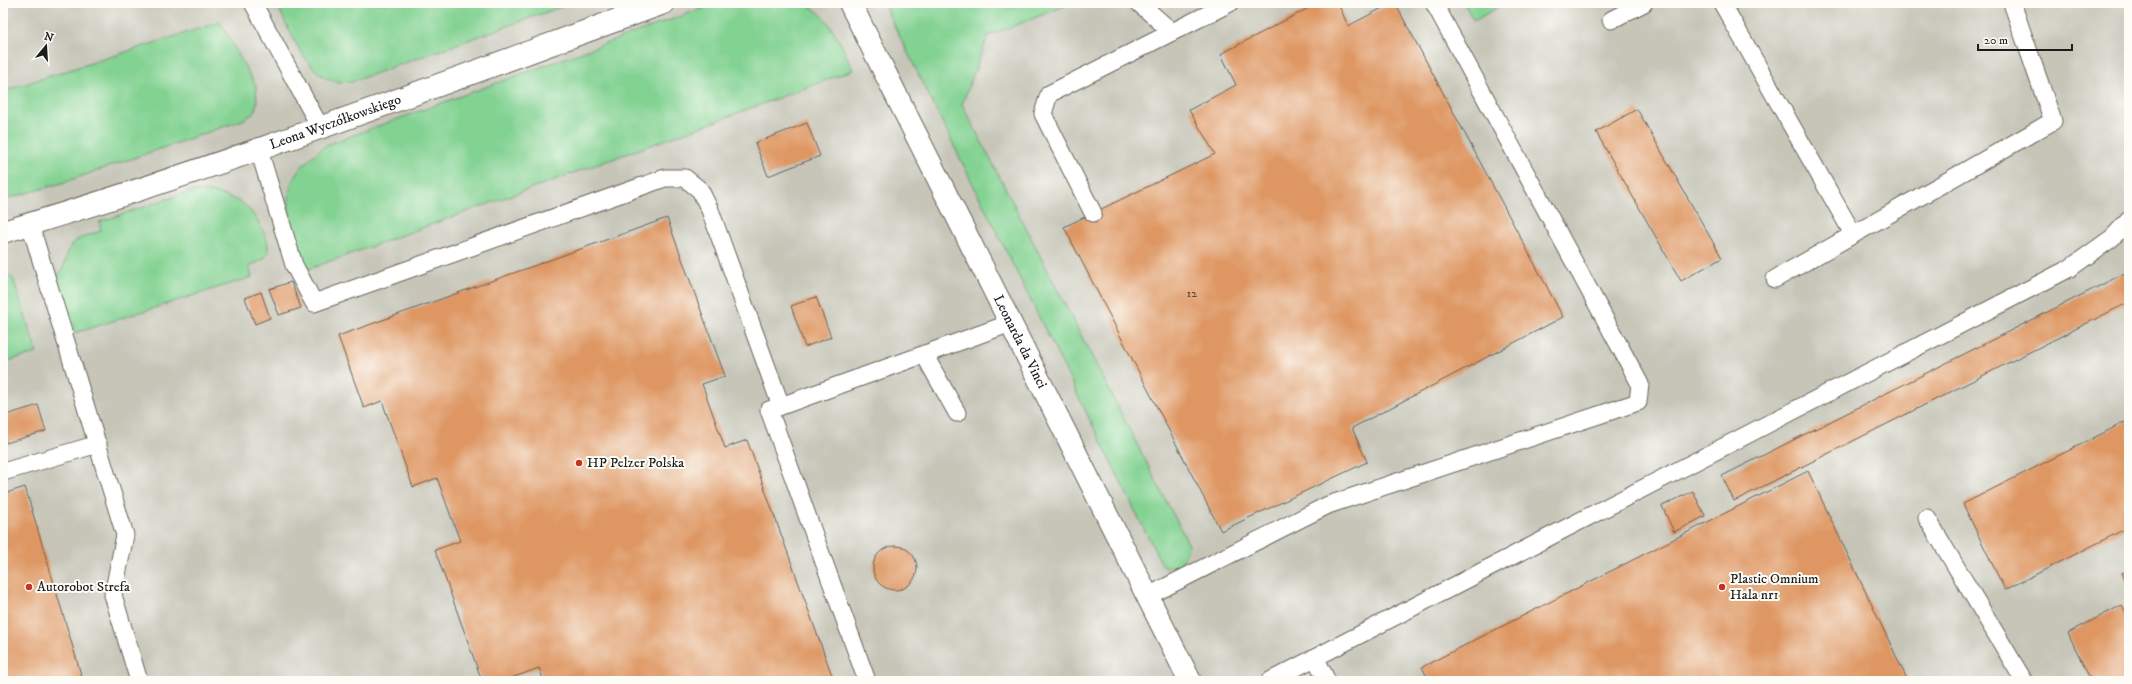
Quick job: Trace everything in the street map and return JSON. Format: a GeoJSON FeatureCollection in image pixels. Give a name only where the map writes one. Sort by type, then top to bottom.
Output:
{"type":"FeatureCollection","features":[{"type":"Feature","properties":{"kind":"street","name":"Leona Wyczółkowskiego"},"geometry":{"type":"LineString","coordinates":[[3,232],[85,208],[258,150],[664,3]]}},
{"type":"Feature","properties":{"kind":"street","name":"Leonarda da Vinci"},"geometry":{"type":"LineString","coordinates":[[850,3],[1190,681]]}},
{"type":"Feature","properties":{"kind":"lane"},"geometry":{"type":"LineString","coordinates":[[253,3],[320,127]]}},
{"type":"Feature","properties":{"kind":"lane"},"geometry":{"type":"LineString","coordinates":[[1139,3],[1172,32]]}},
{"type":"Feature","properties":{"kind":"lane"},"geometry":{"type":"LineString","coordinates":[[1093,213],[1043,114],[1049,94],[1230,3]]}},
{"type":"Feature","properties":{"kind":"lane"},"geometry":{"type":"LineString","coordinates":[[1148,596],[1328,505],[1638,402],[1640,384],[1434,3]]}},
{"type":"Feature","properties":{"kind":"lane"},"geometry":{"type":"LineString","coordinates":[[1610,20],[1644,3]]}},
{"type":"Feature","properties":{"kind":"lane"},"geometry":{"type":"LineString","coordinates":[[1722,3],[1853,234]]}},
{"type":"Feature","properties":{"kind":"lane"},"geometry":{"type":"LineString","coordinates":[[1775,279],[2053,121],[2012,3]]}},
{"type":"Feature","properties":{"kind":"lane"},"geometry":{"type":"LineString","coordinates":[[258,150],[294,265],[314,303],[642,185],[665,178],[685,178],[700,190],[710,210],[781,406]]}},
{"type":"Feature","properties":{"kind":"lane"},"geometry":{"type":"LineString","coordinates":[[1270,681],[1316,659],[2070,268],[2112,238],[2129,220]]}},
{"type":"Feature","properties":{"kind":"lane"},"geometry":{"type":"LineString","coordinates":[[30,224],[125,535],[113,595],[139,681]]}},
{"type":"Feature","properties":{"kind":"lane"},"geometry":{"type":"LineString","coordinates":[[867,681],[769,410],[1011,323]]}},
{"type":"Feature","properties":{"kind":"lane"},"geometry":{"type":"LineString","coordinates":[[924,354],[957,413]]}},
{"type":"Feature","properties":{"kind":"lane"},"geometry":{"type":"LineString","coordinates":[[3,472],[98,444]]}},
{"type":"Feature","properties":{"kind":"lane"},"geometry":{"type":"LineString","coordinates":[[1927,518],[2024,681]]}},
{"type":"Feature","properties":{"kind":"lane"},"geometry":{"type":"LineString","coordinates":[[1316,659],[1327,681]]}},
{"type":"Feature","properties":{"kind":"shaded area"},"geometry":{"type":"Polygon","coordinates":[[[3,3],[2129,3],[2129,681],[3,681],[3,3]]]}},
{"type":"Feature","properties":{"kind":"green space"},"geometry":{"type":"Polygon","coordinates":[[[795,2],[811,7],[827,21],[833,30],[853,70],[306,270],[290,219],[289,193],[292,181],[299,170],[326,145],[717,3],[740,3],[742,5],[754,3],[795,2]]]}},
{"type":"Feature","properties":{"kind":"green space"},"geometry":{"type":"Polygon","coordinates":[[[276,3],[572,3],[351,82],[336,82],[313,68],[296,43],[276,3]]]}},
{"type":"Feature","properties":{"kind":"green space"},"geometry":{"type":"Polygon","coordinates":[[[886,3],[1073,3],[988,36],[962,104],[1189,545],[1179,566],[1165,568],[1160,561],[888,13],[886,3]]]}},
{"type":"Feature","properties":{"kind":"green space"},"geometry":{"type":"Polygon","coordinates":[[[1464,3],[1505,3],[1474,21],[1464,3]]]}},
{"type":"Feature","properties":{"kind":"green space"},"geometry":{"type":"Polygon","coordinates":[[[220,22],[256,86],[257,102],[254,113],[243,120],[62,183],[3,200],[3,91],[220,22]]]}},
{"type":"Feature","properties":{"kind":"green space"},"geometry":{"type":"Polygon","coordinates":[[[188,192],[212,192],[233,199],[247,207],[256,218],[267,240],[268,252],[263,259],[249,266],[252,277],[75,333],[55,277],[62,271],[69,248],[72,244],[82,238],[101,231],[99,222],[188,192]]]}},
{"type":"Feature","properties":{"kind":"green space"},"geometry":{"type":"Polygon","coordinates":[[[3,271],[13,278],[37,353],[3,362],[3,271]]]}},
{"type":"Feature","properties":{"kind":"building"},"geometry":{"type":"Polygon","coordinates":[[[1318,3],[1338,3],[1348,26],[1392,3],[1395,3],[1563,317],[1352,428],[1367,462],[1221,531],[1064,227],[1215,154],[1189,110],[1236,85],[1221,54],[1318,3]]]}},
{"type":"Feature","properties":{"kind":"building"},"geometry":{"type":"Polygon","coordinates":[[[1637,109],[1722,258],[1681,281],[1596,132],[1637,109]]]}},
{"type":"Feature","properties":{"kind":"building"},"geometry":{"type":"Polygon","coordinates":[[[807,123],[820,156],[768,176],[755,143],[807,123]]]}},
{"type":"Feature","properties":{"kind":"building","name":"HP Pelzer Polska"},"geometry":{"type":"Polygon","coordinates":[[[667,218],[725,376],[702,384],[725,448],[747,440],[834,681],[544,681],[539,668],[503,681],[482,681],[435,550],[460,541],[437,478],[413,487],[382,401],[364,408],[338,336],[667,218]]]}},
{"type":"Feature","properties":{"kind":"building"},"geometry":{"type":"Polygon","coordinates":[[[2129,271],[2129,302],[1734,501],[1722,476],[2129,271]]]}},
{"type":"Feature","properties":{"kind":"building"},"geometry":{"type":"Polygon","coordinates":[[[291,282],[301,308],[279,315],[269,289],[291,282]]]}},
{"type":"Feature","properties":{"kind":"building"},"geometry":{"type":"Polygon","coordinates":[[[261,292],[270,318],[255,324],[245,298],[261,292]]]}},
{"type":"Feature","properties":{"kind":"building"},"geometry":{"type":"Polygon","coordinates":[[[816,297],[831,337],[805,347],[791,306],[816,297]]]}},
{"type":"Feature","properties":{"kind":"building"},"geometry":{"type":"Polygon","coordinates":[[[38,405],[46,431],[6,443],[3,432],[3,416],[38,405]]]}},
{"type":"Feature","properties":{"kind":"building"},"geometry":{"type":"Polygon","coordinates":[[[2129,420],[2129,527],[2005,590],[1963,504],[2129,420]]]}},
{"type":"Feature","properties":{"kind":"building","name":"Plastic Omnium Hala nr1"},"geometry":{"type":"Polygon","coordinates":[[[1808,471],[1908,681],[1429,681],[1422,667],[1808,471]]]}},
{"type":"Feature","properties":{"kind":"building","name":"Autorobot Strefa"},"geometry":{"type":"Polygon","coordinates":[[[25,487],[83,681],[3,681],[3,494],[25,487]]]}},
{"type":"Feature","properties":{"kind":"building"},"geometry":{"type":"Polygon","coordinates":[[[1693,491],[1705,516],[1674,532],[1662,506],[1693,491]]]}},
{"type":"Feature","properties":{"kind":"building"},"geometry":{"type":"Polygon","coordinates":[[[891,546],[899,546],[911,552],[917,564],[917,572],[911,584],[899,590],[891,590],[879,584],[873,572],[873,564],[879,552],[891,546]]]}},
{"type":"Feature","properties":{"kind":"building"},"geometry":{"type":"Polygon","coordinates":[[[2129,570],[2129,587],[2122,573],[2129,570]]]}},
{"type":"Feature","properties":{"kind":"building"},"geometry":{"type":"Polygon","coordinates":[[[2122,605],[2129,619],[2129,681],[2091,681],[2068,633],[2122,605]]]}},
{"type":"Feature","properties":{"kind":"place","name":"HP Pelzer Polska"},"geometry":{"type":"Point","coordinates":[579,463]}},
{"type":"Feature","properties":{"kind":"place","name":"Autorobot Strefa"},"geometry":{"type":"Point","coordinates":[29,587]}},
{"type":"Feature","properties":{"kind":"place","name":"Plastic Omnium Hala nr1"},"geometry":{"type":"Point","coordinates":[1722,587]}}]}
